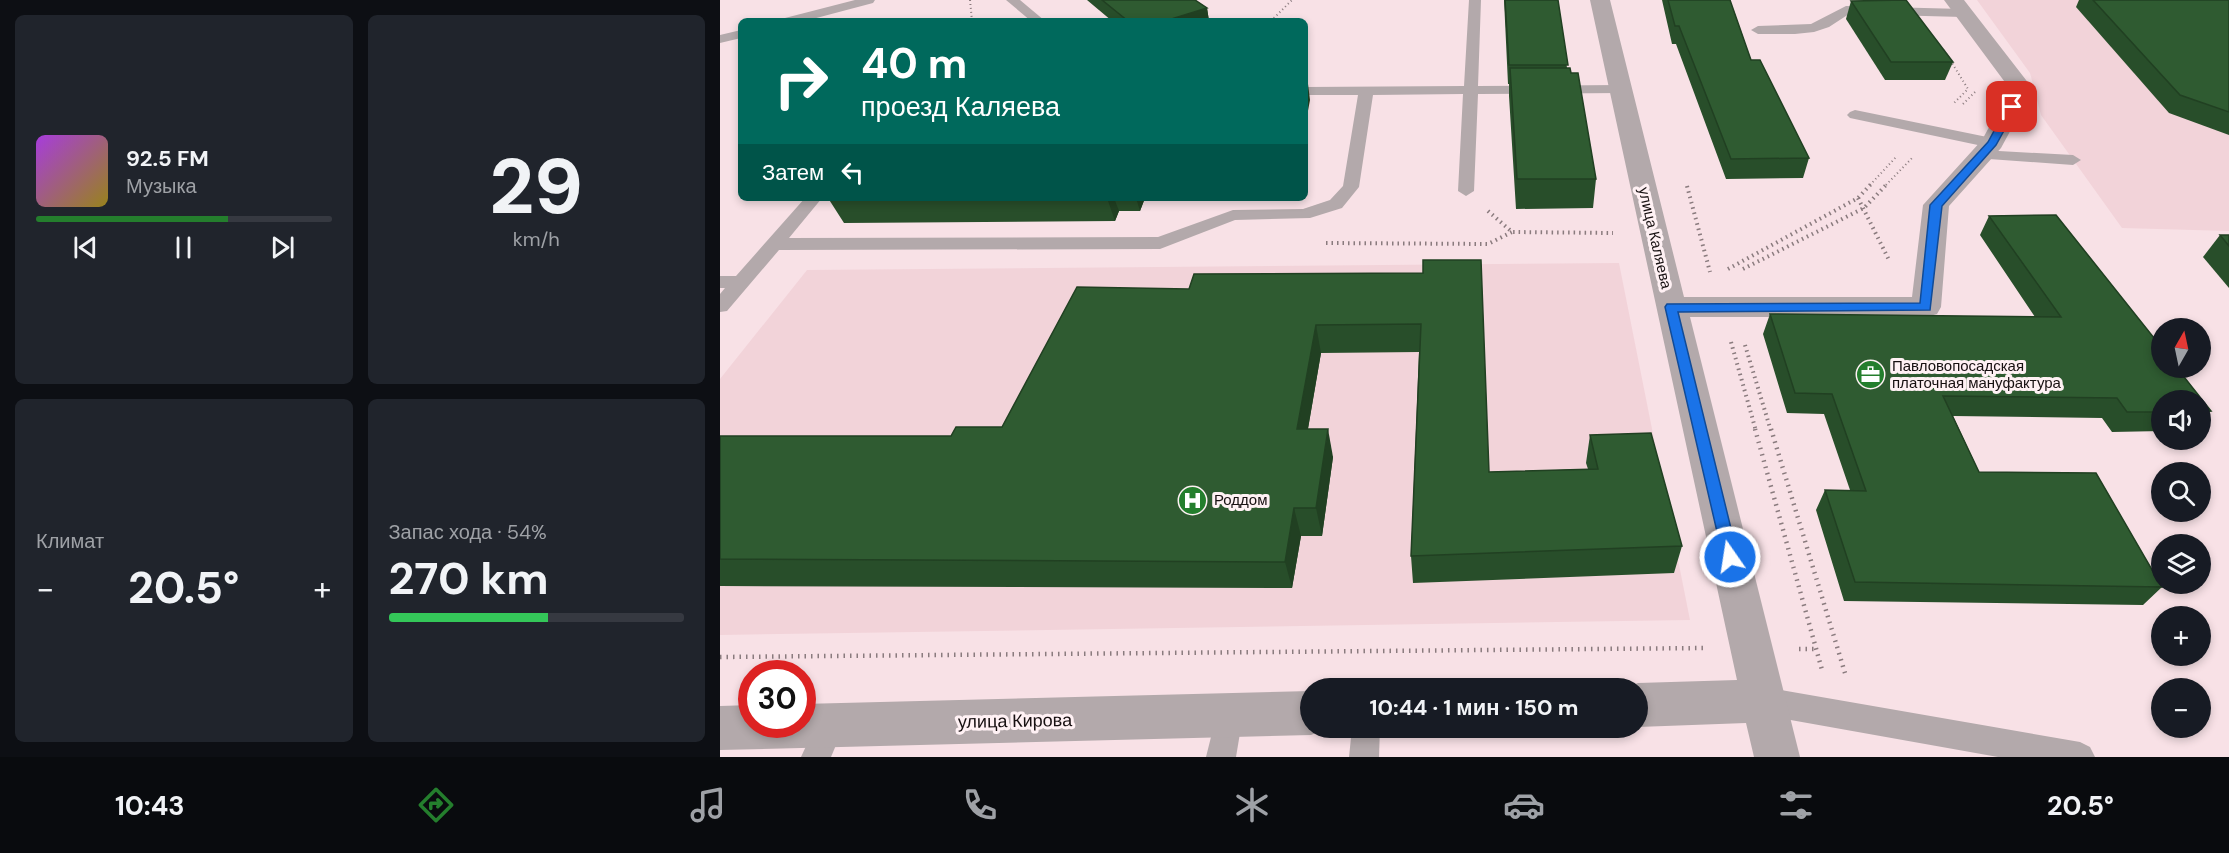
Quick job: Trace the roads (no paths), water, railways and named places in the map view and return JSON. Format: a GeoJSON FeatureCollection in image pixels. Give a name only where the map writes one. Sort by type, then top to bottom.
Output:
{"type":"FeatureCollection","features":[{"type":"Feature","properties":{"kind":"street","name":"улица Каляева"},"geometry":{"type":"LineString","coordinates":[[1600,0],[1777,757]]}},
{"type":"Feature","properties":{"kind":"street"},"geometry":{"type":"LineString","coordinates":[[1671,307],[1926,307],[1936,205],[1987,149],[2022,89],[1959,6]]}},
{"type":"Feature","properties":{"kind":"street"},"geometry":{"type":"LineString","coordinates":[[1648,705],[1763,701]]}},
{"type":"Feature","properties":{"kind":"street","name":"улица Кирова"},"geometry":{"type":"LineString","coordinates":[[720,728],[823,741],[1225,736],[1300,716]]}},
{"type":"Feature","properties":{"kind":"lane"},"geometry":{"type":"LineString","coordinates":[[801,18],[869,0]]}},
{"type":"Feature","properties":{"kind":"lane"},"geometry":{"type":"LineString","coordinates":[[1012,0],[1035,18]]}},
{"type":"Feature","properties":{"kind":"lane"},"geometry":{"type":"LineString","coordinates":[[1466,191],[1475,0]]}},
{"type":"Feature","properties":{"kind":"lane"},"geometry":{"type":"LineString","coordinates":[[1758,30],[1810,30],[1830,23],[1846,9],[1959,6]]}},
{"type":"Feature","properties":{"kind":"lane"},"geometry":{"type":"LineString","coordinates":[[720,39],[738,35]]}},
{"type":"Feature","properties":{"kind":"lane"},"geometry":{"type":"LineString","coordinates":[[1308,91],[1621,89]]}},
{"type":"Feature","properties":{"kind":"lane"},"geometry":{"type":"LineString","coordinates":[[774,244],[1160,243],[1233,215],[1304,214],[1335,204],[1351,187],[1366,91]]}},
{"type":"Feature","properties":{"kind":"lane"},"geometry":{"type":"LineString","coordinates":[[1855,115],[1937,132],[1987,149],[2073,160]]}},
{"type":"Feature","properties":{"kind":"lane"},"geometry":{"type":"LineString","coordinates":[[720,306],[811,201]]}},
{"type":"Feature","properties":{"kind":"lane"},"geometry":{"type":"LineString","coordinates":[[720,282],[741,282]]}},
{"type":"Feature","properties":{"kind":"lane"},"geometry":{"type":"LineString","coordinates":[[1763,701],[2080,757]]}},
{"type":"Feature","properties":{"kind":"lane"},"geometry":{"type":"LineString","coordinates":[[1364,757],[1365,738]]}},
{"type":"Feature","properties":{"kind":"place","name":"Павловопосадская платочная мануфактура"},"geometry":{"type":"Point","coordinates":[1871,375]}},
{"type":"Feature","properties":{"kind":"place","name":"Роддом"},"geometry":{"type":"Point","coordinates":[1193,500]}}]}
